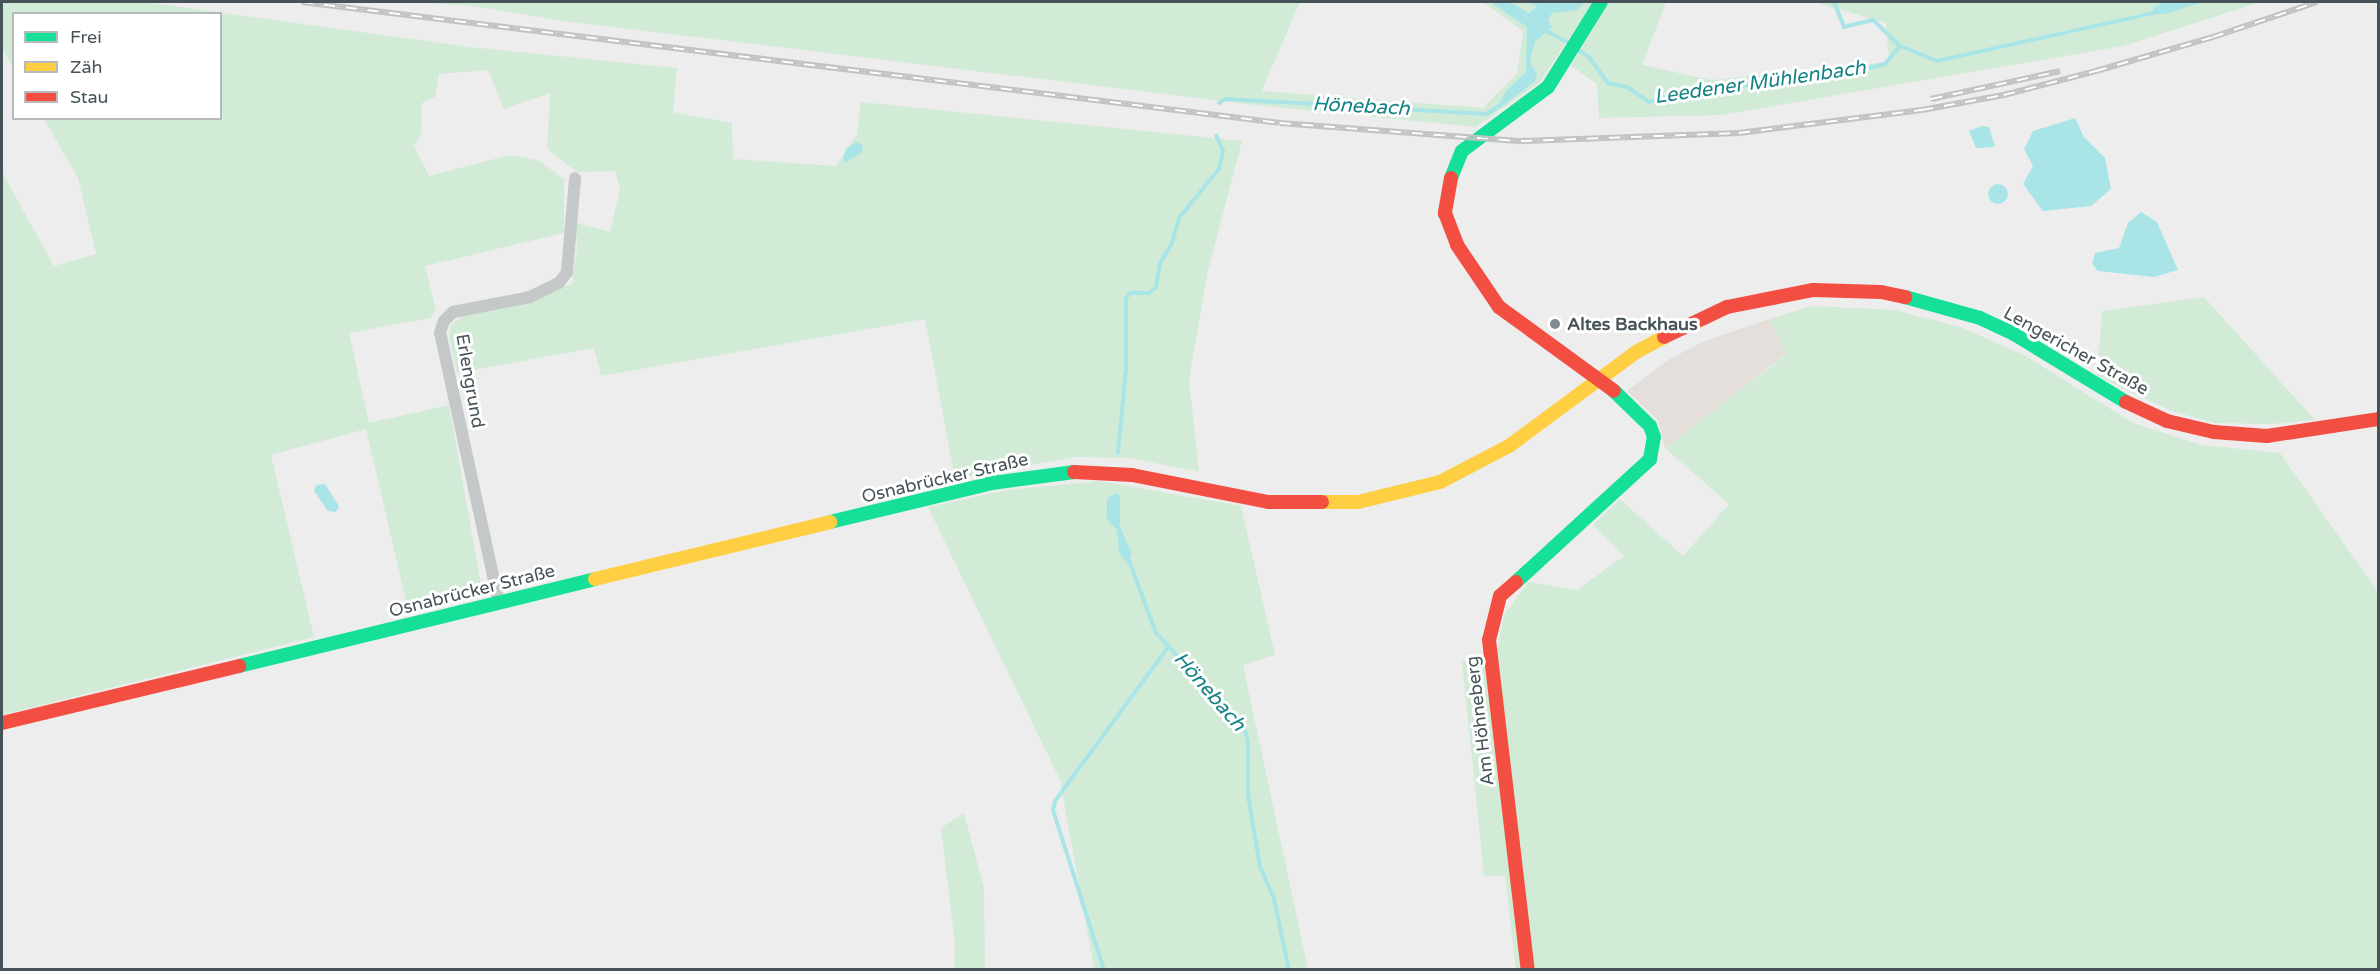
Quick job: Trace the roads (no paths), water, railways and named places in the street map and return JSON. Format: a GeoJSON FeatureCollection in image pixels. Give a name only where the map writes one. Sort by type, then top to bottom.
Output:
{"type":"FeatureCollection","features":[{"type":"Feature","properties":{"kind":"main road"},"geometry":{"type":"LineString","coordinates":[[1600,378],[1516,323],[1499,307],[1457,246],[1445,213],[1451,169],[1462,151],[1548,87],[1585,32],[1601,2]]}},
{"type":"Feature","properties":{"kind":"main road","name":"Osnabrücker Straße"},"geometry":{"type":"LineString","coordinates":[[2,723],[992,483],[1077,472],[1132,475],[1268,502],[1309,505],[1396,495],[1440,482],[1509,446],[1636,352],[1696,319],[1760,299],[1813,290],[1881,292],[1934,303]]}},
{"type":"Feature","properties":{"kind":"main road","name":"Lengericher Straße"},"geometry":{"type":"LineString","coordinates":[[1934,303],[2014,334],[2118,398],[2168,421],[2214,432],[2267,436],[2379,419]]}},
{"type":"Feature","properties":{"kind":"main road","name":"Am Höhneberg"},"geometry":{"type":"LineString","coordinates":[[1528,969],[1489,640],[1500,596],[1653,454],[1650,426],[1600,378]]}},
{"type":"Feature","properties":{"kind":"street","name":"Erlengrund"},"geometry":{"type":"LineString","coordinates":[[499,603],[440,333],[444,321],[453,312],[530,297],[560,283],[567,272],[575,178]]}},
{"type":"Feature","properties":{"kind":"water"},"geometry":{"type":"Polygon","coordinates":[[[1490,2],[1510,2],[1529,13],[1537,7],[1529,2],[1585,2],[1577,10],[1552,13],[1548,20],[1552,27],[1535,42],[1532,53],[1530,63],[1537,74],[1535,81],[1504,105],[1500,102],[1505,92],[1526,72],[1527,27],[1490,2]]]}},
{"type":"Feature","properties":{"kind":"water"},"geometry":{"type":"Polygon","coordinates":[[[2167,2],[2203,2],[2165,14],[2150,15],[2155,6],[2167,2]]]}},
{"type":"Feature","properties":{"kind":"water"},"geometry":{"type":"Polygon","coordinates":[[[2075,118],[2084,137],[2105,158],[2111,189],[2091,206],[2043,211],[2023,184],[2033,166],[2024,149],[2033,131],[2075,118]]]}},
{"type":"Feature","properties":{"kind":"water"},"geometry":{"type":"Polygon","coordinates":[[[1982,126],[1989,127],[1995,147],[1976,148],[1969,131],[1982,126]]]}},
{"type":"Feature","properties":{"kind":"water"},"geometry":{"type":"Polygon","coordinates":[[[857,142],[863,146],[862,152],[846,163],[843,158],[846,149],[857,142]]]}},
{"type":"Feature","properties":{"kind":"water"},"geometry":{"type":"Polygon","coordinates":[[[1998,184],[2005,187],[2008,194],[2005,201],[1998,204],[1991,201],[1988,194],[1991,187],[1998,184]]]}},
{"type":"Feature","properties":{"kind":"water"},"geometry":{"type":"Polygon","coordinates":[[[2141,212],[2157,222],[2178,270],[2154,277],[2098,271],[2092,264],[2095,253],[2119,248],[2128,223],[2141,212]]]}},
{"type":"Feature","properties":{"kind":"water"},"geometry":{"type":"Polygon","coordinates":[[[325,484],[339,506],[336,512],[328,511],[314,491],[316,485],[325,484]]]}},
{"type":"Feature","properties":{"kind":"water"},"geometry":{"type":"Polygon","coordinates":[[[1116,493],[1120,496],[1120,527],[1132,553],[1127,564],[1119,553],[1117,530],[1107,519],[1107,498],[1116,493]]]}},
{"type":"Feature","properties":{"kind":"waterway"},"geometry":{"type":"LineString","coordinates":[[1834,2],[1844,27],[1873,20],[1900,46]]}},
{"type":"Feature","properties":{"kind":"waterway","name":"Leedener Mühlenbach"},"geometry":{"type":"LineString","coordinates":[[1578,50],[1589,57],[1608,83],[1627,87],[1649,102],[1697,89],[1735,89],[1762,79],[1857,71],[1885,64],[1900,46],[1937,61],[2153,13]]}},
{"type":"Feature","properties":{"kind":"waterway","name":"Leedener Mühlenbach"},"geometry":{"type":"LineString","coordinates":[[1545,30],[1570,44]]}},
{"type":"Feature","properties":{"kind":"waterway","name":"Hönebach"},"geometry":{"type":"LineString","coordinates":[[1219,103],[1226,99],[1487,114],[1502,104]]}},
{"type":"Feature","properties":{"kind":"waterway","name":"Hönebach"},"geometry":{"type":"LineString","coordinates":[[1118,453],[1126,369],[1126,298],[1130,293],[1149,293],[1156,287],[1160,263],[1172,243],[1179,218],[1219,169],[1223,151],[1216,135]]}},
{"type":"Feature","properties":{"kind":"waterway","name":"Hönebach"},"geometry":{"type":"LineString","coordinates":[[1128,558],[1156,633],[1244,727],[1248,741],[1248,795],[1260,867],[1274,899],[1289,970]]}},
{"type":"Feature","properties":{"kind":"waterway"},"geometry":{"type":"LineString","coordinates":[[1104,970],[1053,810],[1055,801],[1168,647]]}},
{"type":"Feature","properties":{"kind":"railway"},"geometry":{"type":"LineString","coordinates":[[302,2],[1280,123],[1521,141],[1739,133],[1922,110],[2004,95],[2096,71],[2213,37],[2317,2]]}},
{"type":"Feature","properties":{"kind":"railway"},"geometry":{"type":"LineString","coordinates":[[1931,99],[2060,71]]}},
{"type":"Feature","properties":{"kind":"place","name":"Altes Backhaus"},"geometry":{"type":"Point","coordinates":[1555,324]}}]}
